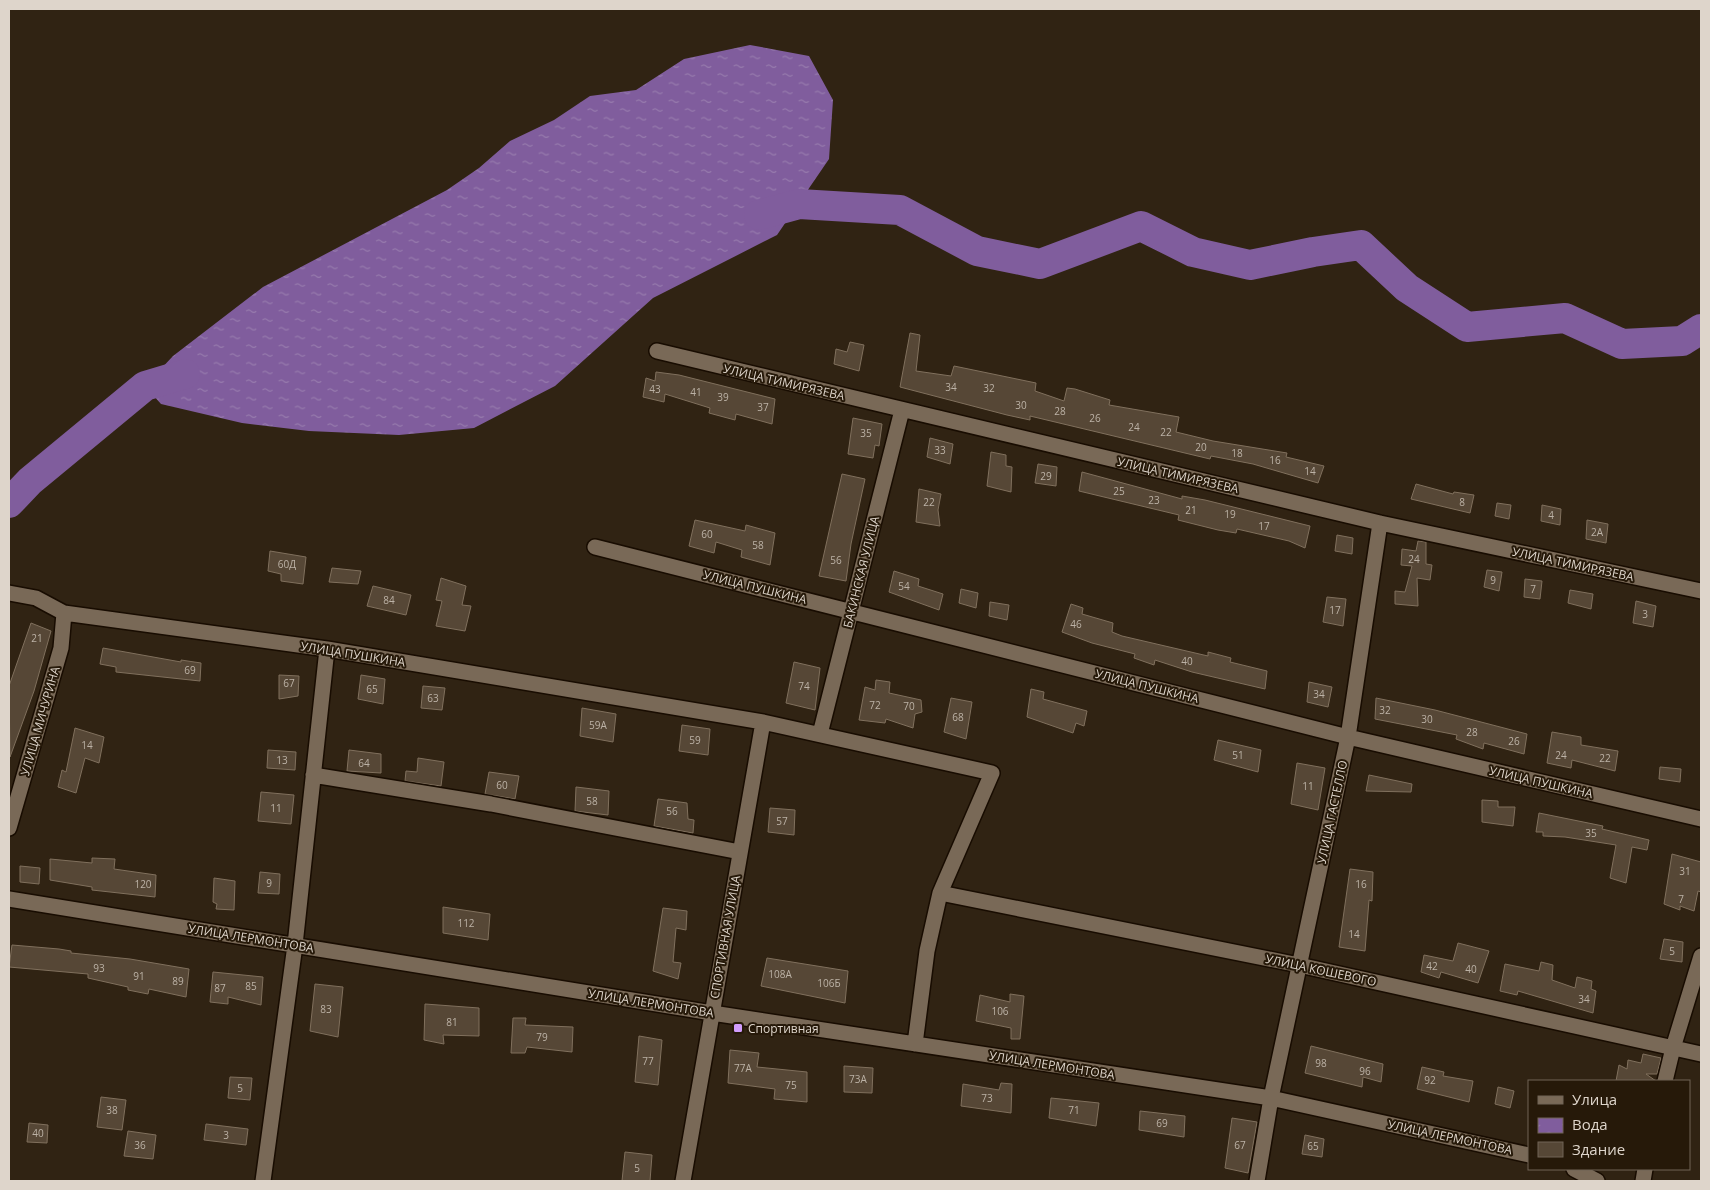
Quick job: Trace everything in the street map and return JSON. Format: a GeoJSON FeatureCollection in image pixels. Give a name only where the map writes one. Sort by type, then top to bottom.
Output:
{"type":"FeatureCollection","features":[{"type":"Feature","properties":{"kind":"street","name":"УЛИЦА ТИМИРЯЗЕВА"},"geometry":{"type":"LineString","coordinates":[[657,351],[1380,523],[1701,591]]}},
{"type":"Feature","properties":{"kind":"street","name":"БАКИНСКАЯ УЛИЦА"},"geometry":{"type":"LineString","coordinates":[[820,734],[902,410]]}},
{"type":"Feature","properties":{"kind":"street","name":"УЛИЦА ГАСТЕЛЛО"},"geometry":{"type":"LineString","coordinates":[[1258,1181],[1271,1098],[1348,737],[1380,523]]}},
{"type":"Feature","properties":{"kind":"street","name":"УЛИЦА ПУШКИНА"},"geometry":{"type":"LineString","coordinates":[[595,547],[1348,737],[1701,819]]}},
{"type":"Feature","properties":{"kind":"street","name":"УЛИЦА ПУШКИНА"},"geometry":{"type":"LineString","coordinates":[[9,593],[36,598],[64,613],[327,649],[764,722],[992,773],[940,893]]}},
{"type":"Feature","properties":{"kind":"street","name":"УЛИЦА МИЧУРИНА"},"geometry":{"type":"LineString","coordinates":[[9,828],[61,648],[64,613]]}},
{"type":"Feature","properties":{"kind":"street"},"geometry":{"type":"LineString","coordinates":[[263,1181],[295,945],[327,649]]}},
{"type":"Feature","properties":{"kind":"street","name":"СПОРТИВНАЯ УЛИЦА"},"geometry":{"type":"LineString","coordinates":[[683,1181],[764,722]]}},
{"type":"Feature","properties":{"kind":"street"},"geometry":{"type":"LineString","coordinates":[[313,776],[491,804],[740,852]]}},
{"type":"Feature","properties":{"kind":"street"},"geometry":{"type":"LineString","coordinates":[[915,1044],[927,951],[940,893]]}},
{"type":"Feature","properties":{"kind":"street","name":"УЛИЦА КОШЕВОГО"},"geometry":{"type":"LineString","coordinates":[[940,893],[1299,965],[1701,1054]]}},
{"type":"Feature","properties":{"kind":"street","name":"УЛИЦА ЛЕРМОНТОВА"},"geometry":{"type":"LineString","coordinates":[[9,899],[712,1013],[1271,1098],[1528,1155]]}},
{"type":"Feature","properties":{"kind":"street"},"geometry":{"type":"LineString","coordinates":[[1665,1080],[1701,956]]}},
{"type":"Feature","properties":{"kind":"street"},"geometry":{"type":"LineString","coordinates":[[1576,1170],[1597,1181]]}},
{"type":"Feature","properties":{"kind":"water"},"geometry":{"type":"Polygon","coordinates":[[[750,45],[809,56],[833,100],[829,159],[777,235],[653,298],[555,386],[474,428],[399,435],[309,431],[242,423],[161,404],[145,386],[173,356],[263,287],[447,190],[479,168],[510,141],[554,120],[590,96],[636,90],[684,59],[750,45]]]}},
{"type":"Feature","properties":{"kind":"building"},"geometry":{"type":"Polygon","coordinates":[[[910,333],[920,335],[916,371],[951,376],[954,366],[1036,383],[1035,391],[1064,401],[1067,388],[1075,389],[1110,400],[1109,405],[1179,417],[1176,432],[1213,441],[1287,453],[1286,457],[1324,466],[1318,483],[1253,464],[1211,456],[1210,459],[1030,416],[1030,420],[1007,415],[900,387],[910,333]]]}},
{"type":"Feature","properties":{"kind":"building"},"geometry":{"type":"Polygon","coordinates":[[[850,342],[864,345],[859,371],[834,364],[836,349],[847,352],[850,342]]]}},
{"type":"Feature","properties":{"kind":"building"},"geometry":{"type":"Polygon","coordinates":[[[656,372],[679,375],[775,399],[772,424],[736,414],[735,420],[709,413],[710,408],[665,394],[664,402],[643,397],[646,378],[655,381],[656,372]]]}},
{"type":"Feature","properties":{"kind":"building"},"geometry":{"type":"Polygon","coordinates":[[[853,418],[882,424],[879,446],[875,445],[873,458],[848,454],[853,418]]]}},
{"type":"Feature","properties":{"kind":"building"},"geometry":{"type":"Polygon","coordinates":[[[930,438],[953,444],[950,464],[927,457],[930,438]]]}},
{"type":"Feature","properties":{"kind":"building"},"geometry":{"type":"Polygon","coordinates":[[[991,452],[1006,455],[1006,466],[1012,467],[1011,492],[987,486],[991,452]]]}},
{"type":"Feature","properties":{"kind":"building"},"geometry":{"type":"Polygon","coordinates":[[[1038,464],[1057,467],[1056,486],[1035,483],[1038,464]]]}},
{"type":"Feature","properties":{"kind":"building"},"geometry":{"type":"Polygon","coordinates":[[[1082,472],[1182,499],[1182,496],[1205,500],[1310,526],[1305,548],[1289,541],[1237,529],[1236,533],[1178,520],[1179,515],[1079,491],[1082,472]]]}},
{"type":"Feature","properties":{"kind":"building"},"geometry":{"type":"Polygon","coordinates":[[[842,474],[865,479],[851,544],[846,581],[819,576],[842,474]]]}},
{"type":"Feature","properties":{"kind":"building"},"geometry":{"type":"Polygon","coordinates":[[[1416,484],[1453,494],[1454,492],[1474,495],[1470,513],[1411,499],[1416,484]]]}},
{"type":"Feature","properties":{"kind":"building"},"geometry":{"type":"Polygon","coordinates":[[[919,489],[941,494],[938,510],[940,526],[916,522],[919,489]]]}},
{"type":"Feature","properties":{"kind":"building"},"geometry":{"type":"Polygon","coordinates":[[[1497,503],[1511,505],[1509,519],[1495,516],[1497,503]]]}},
{"type":"Feature","properties":{"kind":"building"},"geometry":{"type":"Polygon","coordinates":[[[1542,505],[1561,509],[1560,525],[1541,521],[1542,505]]]}},
{"type":"Feature","properties":{"kind":"building"},"geometry":{"type":"Polygon","coordinates":[[[695,520],[745,531],[746,525],[775,533],[770,565],[741,557],[742,550],[716,542],[714,553],[689,546],[695,520]]]}},
{"type":"Feature","properties":{"kind":"building"},"geometry":{"type":"Polygon","coordinates":[[[1587,520],[1608,524],[1606,543],[1586,539],[1587,520]]]}},
{"type":"Feature","properties":{"kind":"building"},"geometry":{"type":"Polygon","coordinates":[[[1337,535],[1353,538],[1352,554],[1335,551],[1337,535]]]}},
{"type":"Feature","properties":{"kind":"building"},"geometry":{"type":"Polygon","coordinates":[[[1418,541],[1426,542],[1426,564],[1432,565],[1430,580],[1417,578],[1418,606],[1395,604],[1395,591],[1405,592],[1412,566],[1401,565],[1402,549],[1416,551],[1418,541]]]}},
{"type":"Feature","properties":{"kind":"building"},"geometry":{"type":"Polygon","coordinates":[[[270,551],[306,557],[303,584],[281,581],[281,574],[268,571],[270,551]]]}},
{"type":"Feature","properties":{"kind":"building"},"geometry":{"type":"Polygon","coordinates":[[[332,568],[361,571],[358,584],[329,582],[332,568]]]}},
{"type":"Feature","properties":{"kind":"building"},"geometry":{"type":"Polygon","coordinates":[[[1487,570],[1502,572],[1499,591],[1484,587],[1487,570]]]}},
{"type":"Feature","properties":{"kind":"building"},"geometry":{"type":"Polygon","coordinates":[[[894,571],[919,579],[918,586],[943,594],[939,610],[889,592],[894,571]]]}},
{"type":"Feature","properties":{"kind":"building"},"geometry":{"type":"Polygon","coordinates":[[[441,578],[466,586],[462,605],[471,606],[465,631],[436,626],[442,601],[436,600],[441,578]]]}},
{"type":"Feature","properties":{"kind":"building"},"geometry":{"type":"Polygon","coordinates":[[[1525,579],[1542,581],[1540,599],[1524,597],[1525,579]]]}},
{"type":"Feature","properties":{"kind":"building"},"geometry":{"type":"Polygon","coordinates":[[[373,586],[411,595],[406,615],[367,606],[373,586]]]}},
{"type":"Feature","properties":{"kind":"building"},"geometry":{"type":"Polygon","coordinates":[[[961,589],[978,593],[976,608],[959,603],[961,589]]]}},
{"type":"Feature","properties":{"kind":"building"},"geometry":{"type":"Polygon","coordinates":[[[1570,590],[1593,594],[1591,609],[1568,603],[1570,590]]]}},
{"type":"Feature","properties":{"kind":"building"},"geometry":{"type":"Polygon","coordinates":[[[1327,597],[1346,599],[1343,626],[1323,622],[1327,597]]]}},
{"type":"Feature","properties":{"kind":"building"},"geometry":{"type":"Polygon","coordinates":[[[1636,601],[1656,606],[1653,627],[1633,623],[1636,601]]]}},
{"type":"Feature","properties":{"kind":"building"},"geometry":{"type":"Polygon","coordinates":[[[990,602],[1009,605],[1007,620],[989,616],[990,602]]]}},
{"type":"Feature","properties":{"kind":"building"},"geometry":{"type":"Polygon","coordinates":[[[1071,604],[1083,608],[1082,614],[1113,623],[1112,632],[1122,636],[1208,656],[1208,652],[1231,658],[1230,662],[1267,671],[1265,689],[1192,672],[1155,660],[1154,665],[1134,658],[1135,654],[1092,643],[1062,632],[1071,604]]]}},
{"type":"Feature","properties":{"kind":"building"},"geometry":{"type":"Polygon","coordinates":[[[31,623],[51,631],[34,691],[10,757],[9,686],[31,623]]]}},
{"type":"Feature","properties":{"kind":"building"},"geometry":{"type":"Polygon","coordinates":[[[103,648],[181,662],[181,660],[201,663],[200,681],[116,672],[116,667],[100,664],[103,648]]]}},
{"type":"Feature","properties":{"kind":"building"},"geometry":{"type":"Polygon","coordinates":[[[794,662],[820,668],[815,710],[786,703],[794,662]]]}},
{"type":"Feature","properties":{"kind":"building"},"geometry":{"type":"Polygon","coordinates":[[[279,675],[299,676],[298,696],[279,699],[279,675]]]}},
{"type":"Feature","properties":{"kind":"building"},"geometry":{"type":"Polygon","coordinates":[[[361,675],[385,679],[383,704],[358,699],[361,675]]]}},
{"type":"Feature","properties":{"kind":"building"},"geometry":{"type":"Polygon","coordinates":[[[876,680],[890,682],[889,693],[921,700],[922,712],[915,714],[913,728],[886,719],[885,723],[859,720],[865,687],[875,690],[876,680]]]}},
{"type":"Feature","properties":{"kind":"building"},"geometry":{"type":"Polygon","coordinates":[[[1309,682],[1332,687],[1328,707],[1307,702],[1309,682]]]}},
{"type":"Feature","properties":{"kind":"building"},"geometry":{"type":"Polygon","coordinates":[[[423,686],[445,688],[442,710],[421,708],[423,686]]]}},
{"type":"Feature","properties":{"kind":"building"},"geometry":{"type":"Polygon","coordinates":[[[1031,689],[1044,692],[1043,699],[1087,711],[1084,726],[1076,723],[1073,733],[1027,717],[1031,689]]]}},
{"type":"Feature","properties":{"kind":"building"},"geometry":{"type":"Polygon","coordinates":[[[951,698],[972,702],[966,739],[944,732],[951,698]]]}},
{"type":"Feature","properties":{"kind":"building"},"geometry":{"type":"Polygon","coordinates":[[[1376,698],[1435,710],[1527,734],[1524,754],[1484,743],[1483,749],[1456,739],[1457,735],[1375,719],[1376,698]]]}},
{"type":"Feature","properties":{"kind":"building"},"geometry":{"type":"Polygon","coordinates":[[[582,708],[616,714],[613,742],[580,736],[582,708]]]}},
{"type":"Feature","properties":{"kind":"building"},"geometry":{"type":"Polygon","coordinates":[[[682,725],[710,729],[708,755],[679,751],[682,725]]]}},
{"type":"Feature","properties":{"kind":"building"},"geometry":{"type":"Polygon","coordinates":[[[75,728],[104,737],[99,763],[85,758],[76,793],[58,787],[62,770],[66,772],[75,728]]]}},
{"type":"Feature","properties":{"kind":"building"},"geometry":{"type":"Polygon","coordinates":[[[1552,732],[1581,737],[1581,745],[1618,751],[1615,771],[1572,760],[1571,768],[1547,763],[1552,732]]]}},
{"type":"Feature","properties":{"kind":"building"},"geometry":{"type":"Polygon","coordinates":[[[1218,740],[1261,750],[1258,772],[1214,760],[1218,740]]]}},
{"type":"Feature","properties":{"kind":"building"},"geometry":{"type":"Polygon","coordinates":[[[268,750],[296,752],[295,770],[267,768],[268,750]]]}},
{"type":"Feature","properties":{"kind":"building"},"geometry":{"type":"Polygon","coordinates":[[[349,750],[381,754],[381,773],[347,771],[349,750]]]}},
{"type":"Feature","properties":{"kind":"building"},"geometry":{"type":"Polygon","coordinates":[[[418,758],[444,762],[441,786],[405,781],[406,771],[417,772],[418,758]]]}},
{"type":"Feature","properties":{"kind":"building"},"geometry":{"type":"Polygon","coordinates":[[[1297,763],[1325,768],[1318,810],[1291,804],[1297,763]]]}},
{"type":"Feature","properties":{"kind":"building"},"geometry":{"type":"Polygon","coordinates":[[[1660,767],[1681,769],[1680,782],[1659,779],[1660,767]]]}},
{"type":"Feature","properties":{"kind":"building"},"geometry":{"type":"Polygon","coordinates":[[[489,772],[519,776],[515,799],[485,794],[489,772]]]}},
{"type":"Feature","properties":{"kind":"building"},"geometry":{"type":"Polygon","coordinates":[[[1369,775],[1412,784],[1411,792],[1366,791],[1369,775]]]}},
{"type":"Feature","properties":{"kind":"building"},"geometry":{"type":"Polygon","coordinates":[[[576,787],[609,791],[608,815],[575,811],[576,787]]]}},
{"type":"Feature","properties":{"kind":"building"},"geometry":{"type":"Polygon","coordinates":[[[261,792],[294,795],[291,824],[258,821],[261,792]]]}},
{"type":"Feature","properties":{"kind":"building"},"geometry":{"type":"Polygon","coordinates":[[[658,799],[687,803],[688,819],[694,820],[693,833],[654,826],[658,799]]]}},
{"type":"Feature","properties":{"kind":"building"},"geometry":{"type":"Polygon","coordinates":[[[1482,800],[1498,801],[1498,807],[1515,807],[1513,826],[1482,822],[1482,800]]]}},
{"type":"Feature","properties":{"kind":"building"},"geometry":{"type":"Polygon","coordinates":[[[770,808],[795,810],[794,835],[768,832],[770,808]]]}},
{"type":"Feature","properties":{"kind":"building"},"geometry":{"type":"Polygon","coordinates":[[[1539,813],[1603,826],[1602,829],[1649,840],[1647,850],[1632,847],[1626,883],[1610,878],[1616,845],[1565,837],[1543,836],[1543,832],[1536,832],[1539,813]]]}},
{"type":"Feature","properties":{"kind":"building"},"geometry":{"type":"Polygon","coordinates":[[[1672,854],[1701,862],[1701,892],[1698,891],[1694,911],[1680,906],[1680,910],[1664,904],[1672,854]]]}},
{"type":"Feature","properties":{"kind":"building"},"geometry":{"type":"Polygon","coordinates":[[[92,858],[115,859],[114,869],[156,875],[155,897],[92,890],[92,887],[50,880],[50,859],[92,863],[92,858]]]}},
{"type":"Feature","properties":{"kind":"building"},"geometry":{"type":"Polygon","coordinates":[[[20,866],[40,868],[39,884],[20,882],[20,866]]]}},
{"type":"Feature","properties":{"kind":"building"},"geometry":{"type":"Polygon","coordinates":[[[1350,869],[1373,872],[1372,901],[1369,900],[1365,951],[1339,947],[1350,869]]]}},
{"type":"Feature","properties":{"kind":"building"},"geometry":{"type":"Polygon","coordinates":[[[260,872],[280,874],[279,894],[258,893],[260,872]]]}},
{"type":"Feature","properties":{"kind":"building"},"geometry":{"type":"Polygon","coordinates":[[[214,878],[235,881],[234,910],[216,909],[217,904],[213,902],[214,878]]]}},
{"type":"Feature","properties":{"kind":"building"},"geometry":{"type":"Polygon","coordinates":[[[443,907],[490,914],[488,940],[443,933],[443,907]]]}},
{"type":"Feature","properties":{"kind":"building"},"geometry":{"type":"Polygon","coordinates":[[[663,908],[687,911],[686,930],[676,928],[673,962],[681,963],[678,979],[653,971],[663,908]]]}},
{"type":"Feature","properties":{"kind":"building"},"geometry":{"type":"Polygon","coordinates":[[[1664,939],[1683,942],[1682,962],[1660,959],[1664,939]]]}},
{"type":"Feature","properties":{"kind":"building"},"geometry":{"type":"Polygon","coordinates":[[[1458,943],[1489,951],[1478,983],[1441,972],[1439,978],[1421,972],[1424,955],[1453,961],[1458,943]]]}},
{"type":"Feature","properties":{"kind":"building"},"geometry":{"type":"Polygon","coordinates":[[[12,945],[59,949],[71,951],[71,953],[130,959],[189,969],[186,997],[149,989],[148,994],[128,990],[128,987],[88,978],[88,974],[9,967],[12,945]]]}},
{"type":"Feature","properties":{"kind":"building"},"geometry":{"type":"Polygon","coordinates":[[[767,958],[848,971],[845,1003],[761,986],[767,958]]]}},
{"type":"Feature","properties":{"kind":"building"},"geometry":{"type":"Polygon","coordinates":[[[1541,962],[1553,965],[1552,980],[1575,988],[1577,977],[1592,981],[1591,989],[1596,991],[1593,1013],[1518,991],[1517,995],[1500,991],[1505,964],[1539,971],[1541,962]]]}},
{"type":"Feature","properties":{"kind":"building"},"geometry":{"type":"Polygon","coordinates":[[[213,972],[263,977],[261,1005],[228,997],[228,1004],[210,1002],[213,972]]]}},
{"type":"Feature","properties":{"kind":"building"},"geometry":{"type":"Polygon","coordinates":[[[315,984],[343,987],[338,1037],[310,1031],[315,984]]]}},
{"type":"Feature","properties":{"kind":"building"},"geometry":{"type":"Polygon","coordinates":[[[1010,994],[1024,996],[1020,1039],[1011,1039],[1011,1028],[976,1021],[980,995],[1010,1002],[1010,994]]]}},
{"type":"Feature","properties":{"kind":"building"},"geometry":{"type":"Polygon","coordinates":[[[425,1004],[479,1008],[479,1036],[443,1035],[444,1044],[424,1040],[425,1004]]]}},
{"type":"Feature","properties":{"kind":"building"},"geometry":{"type":"Polygon","coordinates":[[[513,1018],[526,1018],[525,1025],[573,1027],[572,1052],[527,1047],[525,1053],[511,1053],[513,1018]]]}},
{"type":"Feature","properties":{"kind":"building"},"geometry":{"type":"Polygon","coordinates":[[[639,1036],[662,1040],[658,1085],[635,1082],[639,1036]]]}},
{"type":"Feature","properties":{"kind":"building"},"geometry":{"type":"Polygon","coordinates":[[[1311,1046],[1383,1064],[1381,1082],[1363,1077],[1362,1087],[1305,1073],[1311,1046]]]}},
{"type":"Feature","properties":{"kind":"building"},"geometry":{"type":"Polygon","coordinates":[[[730,1050],[759,1053],[757,1067],[807,1072],[807,1102],[774,1099],[775,1089],[728,1083],[730,1050]]]}},
{"type":"Feature","properties":{"kind":"building"},"geometry":{"type":"Polygon","coordinates":[[[1643,1054],[1661,1058],[1657,1074],[1646,1074],[1655,1080],[1616,1080],[1619,1065],[1627,1069],[1628,1060],[1641,1063],[1643,1054]]]}},
{"type":"Feature","properties":{"kind":"building"},"geometry":{"type":"Polygon","coordinates":[[[844,1066],[873,1068],[872,1093],[844,1092],[844,1066]]]}},
{"type":"Feature","properties":{"kind":"building"},"geometry":{"type":"Polygon","coordinates":[[[1422,1067],[1444,1072],[1443,1076],[1473,1081],[1469,1102],[1417,1089],[1422,1067]]]}},
{"type":"Feature","properties":{"kind":"building"},"geometry":{"type":"Polygon","coordinates":[[[230,1077],[252,1078],[250,1100],[228,1098],[230,1077]]]}},
{"type":"Feature","properties":{"kind":"building"},"geometry":{"type":"Polygon","coordinates":[[[1001,1083],[1012,1084],[1011,1113],[961,1106],[963,1084],[999,1090],[1001,1083]]]}},
{"type":"Feature","properties":{"kind":"building"},"geometry":{"type":"Polygon","coordinates":[[[1498,1087],[1514,1091],[1510,1108],[1495,1104],[1498,1087]]]}},
{"type":"Feature","properties":{"kind":"building"},"geometry":{"type":"Polygon","coordinates":[[[101,1097],[126,1100],[122,1130],[97,1127],[101,1097]]]}},
{"type":"Feature","properties":{"kind":"building"},"geometry":{"type":"Polygon","coordinates":[[[1051,1098],[1099,1103],[1096,1126],[1049,1118],[1051,1098]]]}},
{"type":"Feature","properties":{"kind":"building"},"geometry":{"type":"Polygon","coordinates":[[[1140,1111],[1185,1116],[1184,1137],[1139,1130],[1140,1111]]]}},
{"type":"Feature","properties":{"kind":"building"},"geometry":{"type":"Polygon","coordinates":[[[1232,1118],[1257,1122],[1248,1173],[1225,1168],[1232,1118]]]}},
{"type":"Feature","properties":{"kind":"building"},"geometry":{"type":"Polygon","coordinates":[[[29,1123],[48,1125],[47,1143],[27,1142],[29,1123]]]}},
{"type":"Feature","properties":{"kind":"building"},"geometry":{"type":"Polygon","coordinates":[[[206,1124],[248,1129],[246,1145],[204,1140],[206,1124]]]}},
{"type":"Feature","properties":{"kind":"building"},"geometry":{"type":"Polygon","coordinates":[[[128,1131],[156,1135],[153,1159],[124,1156],[128,1131]]]}},
{"type":"Feature","properties":{"kind":"building"},"geometry":{"type":"Polygon","coordinates":[[[1305,1135],[1324,1139],[1322,1157],[1302,1154],[1305,1135]]]}},
{"type":"Feature","properties":{"kind":"building"},"geometry":{"type":"Polygon","coordinates":[[[625,1152],[652,1155],[650,1181],[622,1181],[625,1152]]]}},
{"type":"Feature","properties":{"kind":"waterway"},"geometry":{"type":"LineString","coordinates":[[759,215],[799,204],[900,210],[977,251],[1040,264],[1141,226],[1193,252],[1250,265],[1313,252],[1361,245],[1407,288],[1467,327],[1565,318],[1622,344],[1682,341],[1701,329]]}},
{"type":"Feature","properties":{"kind":"waterway"},"geometry":{"type":"LineString","coordinates":[[9,503],[30,481],[145,386],[185,374]]}},
{"type":"Feature","properties":{"kind":"place","name":"Спортивная"},"geometry":{"type":"Point","coordinates":[738,1028]}}]}
